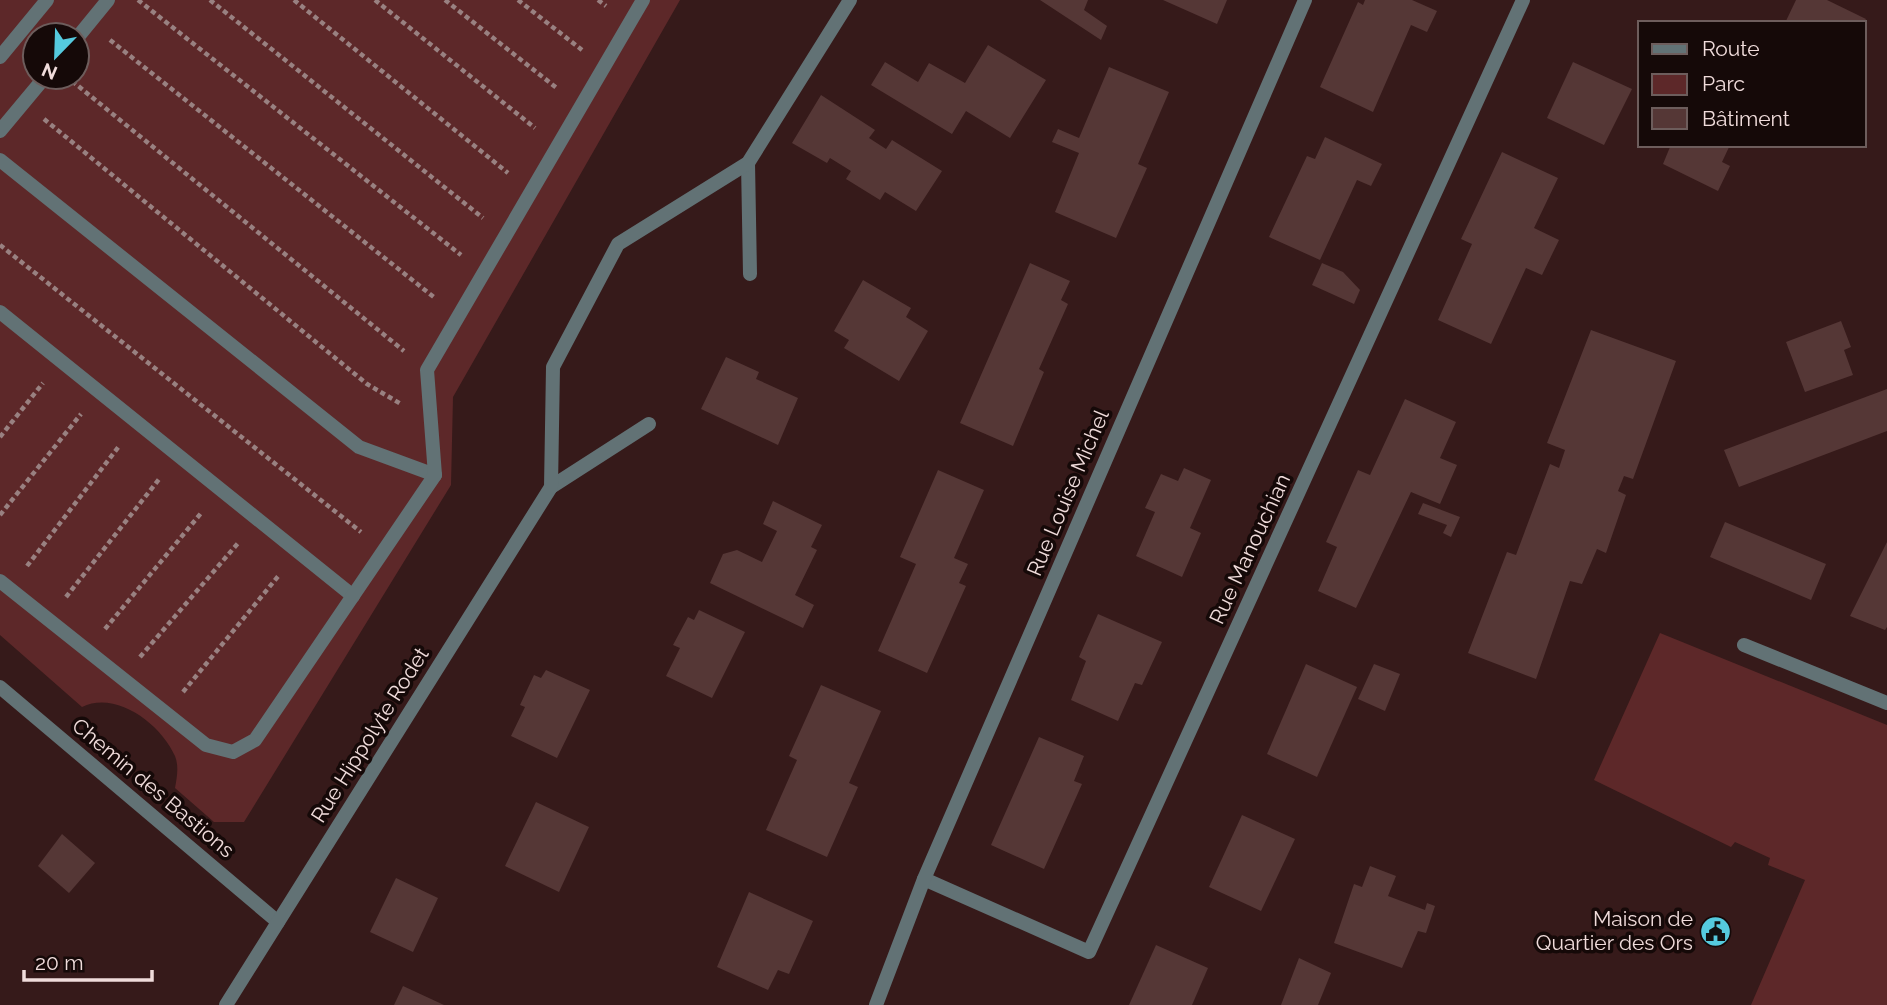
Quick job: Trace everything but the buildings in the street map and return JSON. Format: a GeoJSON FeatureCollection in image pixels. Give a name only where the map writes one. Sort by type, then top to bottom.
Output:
{"type":"FeatureCollection","features":[{"type":"Feature","properties":{"kind":"street"},"geometry":{"type":"LineString","coordinates":[[0,57],[47,0]]}},
{"type":"Feature","properties":{"kind":"street"},"geometry":{"type":"LineString","coordinates":[[91,21],[108,0]]}},
{"type":"Feature","properties":{"kind":"street"},"geometry":{"type":"LineString","coordinates":[[5,585],[206,745],[233,752],[255,740],[435,475],[426,370],[643,0]]}},
{"type":"Feature","properties":{"kind":"street"},"geometry":{"type":"LineString","coordinates":[[551,487],[553,367],[618,244],[748,163],[850,0]]}},
{"type":"Feature","properties":{"kind":"street","name":"Rue Louise Michel"},"geometry":{"type":"LineString","coordinates":[[876,1005],[924,879],[1305,0]]}},
{"type":"Feature","properties":{"kind":"street","name":"Rue Manouchian"},"geometry":{"type":"LineString","coordinates":[[924,879],[1089,951],[1523,0]]}},
{"type":"Feature","properties":{"kind":"street"},"geometry":{"type":"LineString","coordinates":[[0,131],[34,91]]}},
{"type":"Feature","properties":{"kind":"street"},"geometry":{"type":"LineString","coordinates":[[0,160],[359,447],[435,475]]}},
{"type":"Feature","properties":{"kind":"street"},"geometry":{"type":"LineString","coordinates":[[748,163],[750,274]]}},
{"type":"Feature","properties":{"kind":"street"},"geometry":{"type":"LineString","coordinates":[[0,312],[353,596]]}},
{"type":"Feature","properties":{"kind":"street","name":"Rue Hippolyte Rodet"},"geometry":{"type":"LineString","coordinates":[[226,1005],[551,487],[649,424]]}},
{"type":"Feature","properties":{"kind":"street"},"geometry":{"type":"LineString","coordinates":[[1744,645],[1887,703]]}},
{"type":"Feature","properties":{"kind":"street","name":"Chemin des Bastions"},"geometry":{"type":"LineString","coordinates":[[0,687],[278,922]]}},
{"type":"Feature","properties":{"kind":"path"},"geometry":{"type":"LineString","coordinates":[[138,0],[484,272]]}},
{"type":"Feature","properties":{"kind":"path"},"geometry":{"type":"LineString","coordinates":[[210,0],[505,236]]}},
{"type":"Feature","properties":{"kind":"path"},"geometry":{"type":"LineString","coordinates":[[294,0],[531,191]]}},
{"type":"Feature","properties":{"kind":"path"},"geometry":{"type":"LineString","coordinates":[[375,0],[558,146]]}},
{"type":"Feature","properties":{"kind":"path"},"geometry":{"type":"LineString","coordinates":[[445,0],[581,107]]}},
{"type":"Feature","properties":{"kind":"path"},"geometry":{"type":"LineString","coordinates":[[518,0],[604,68]]}},
{"type":"Feature","properties":{"kind":"path"},"geometry":{"type":"LineString","coordinates":[[91,25],[457,316]]}},
{"type":"Feature","properties":{"kind":"path"},"geometry":{"type":"LineString","coordinates":[[84,91],[426,370]]}},
{"type":"Feature","properties":{"kind":"path"},"geometry":{"type":"LineString","coordinates":[[24,103],[368,384],[429,420]]}},
{"type":"Feature","properties":{"kind":"path"},"geometry":{"type":"LineString","coordinates":[[0,245],[384,550]]}},
{"type":"Feature","properties":{"kind":"path"},"geometry":{"type":"LineString","coordinates":[[0,437],[61,361]]}},
{"type":"Feature","properties":{"kind":"path"},"geometry":{"type":"LineString","coordinates":[[0,515],[99,391]]}},
{"type":"Feature","properties":{"kind":"path"},"geometry":{"type":"LineString","coordinates":[[5,585],[138,422]]}},
{"type":"Feature","properties":{"kind":"path"},"geometry":{"type":"LineString","coordinates":[[48,620],[178,455]]}},
{"type":"Feature","properties":{"kind":"path"},"geometry":{"type":"LineString","coordinates":[[88,651],[221,489]]}},
{"type":"Feature","properties":{"kind":"path"},"geometry":{"type":"LineString","coordinates":[[122,678],[258,520]]}},
{"type":"Feature","properties":{"kind":"path"},"geometry":{"type":"LineString","coordinates":[[166,713],[298,552]]}},
{"type":"Feature","properties":{"kind":"green space"},"geometry":{"type":"Polygon","coordinates":[[[0,0],[680,0],[453,397],[451,485],[244,822],[214,822],[175,788],[175,756],[159,732],[136,713],[109,703],[82,707],[0,635],[0,0]]]}},
{"type":"Feature","properties":{"kind":"green space"},"geometry":{"type":"Polygon","coordinates":[[[1660,633],[1887,725],[1887,1005],[1751,1005],[1805,880],[1768,865],[1770,858],[1735,842],[1731,847],[1594,780],[1660,633]]]}},
{"type":"Feature","properties":{"kind":"place","name":"Maison de Quartier des Ors"},"geometry":{"type":"Point","coordinates":[1716,931]}}]}
